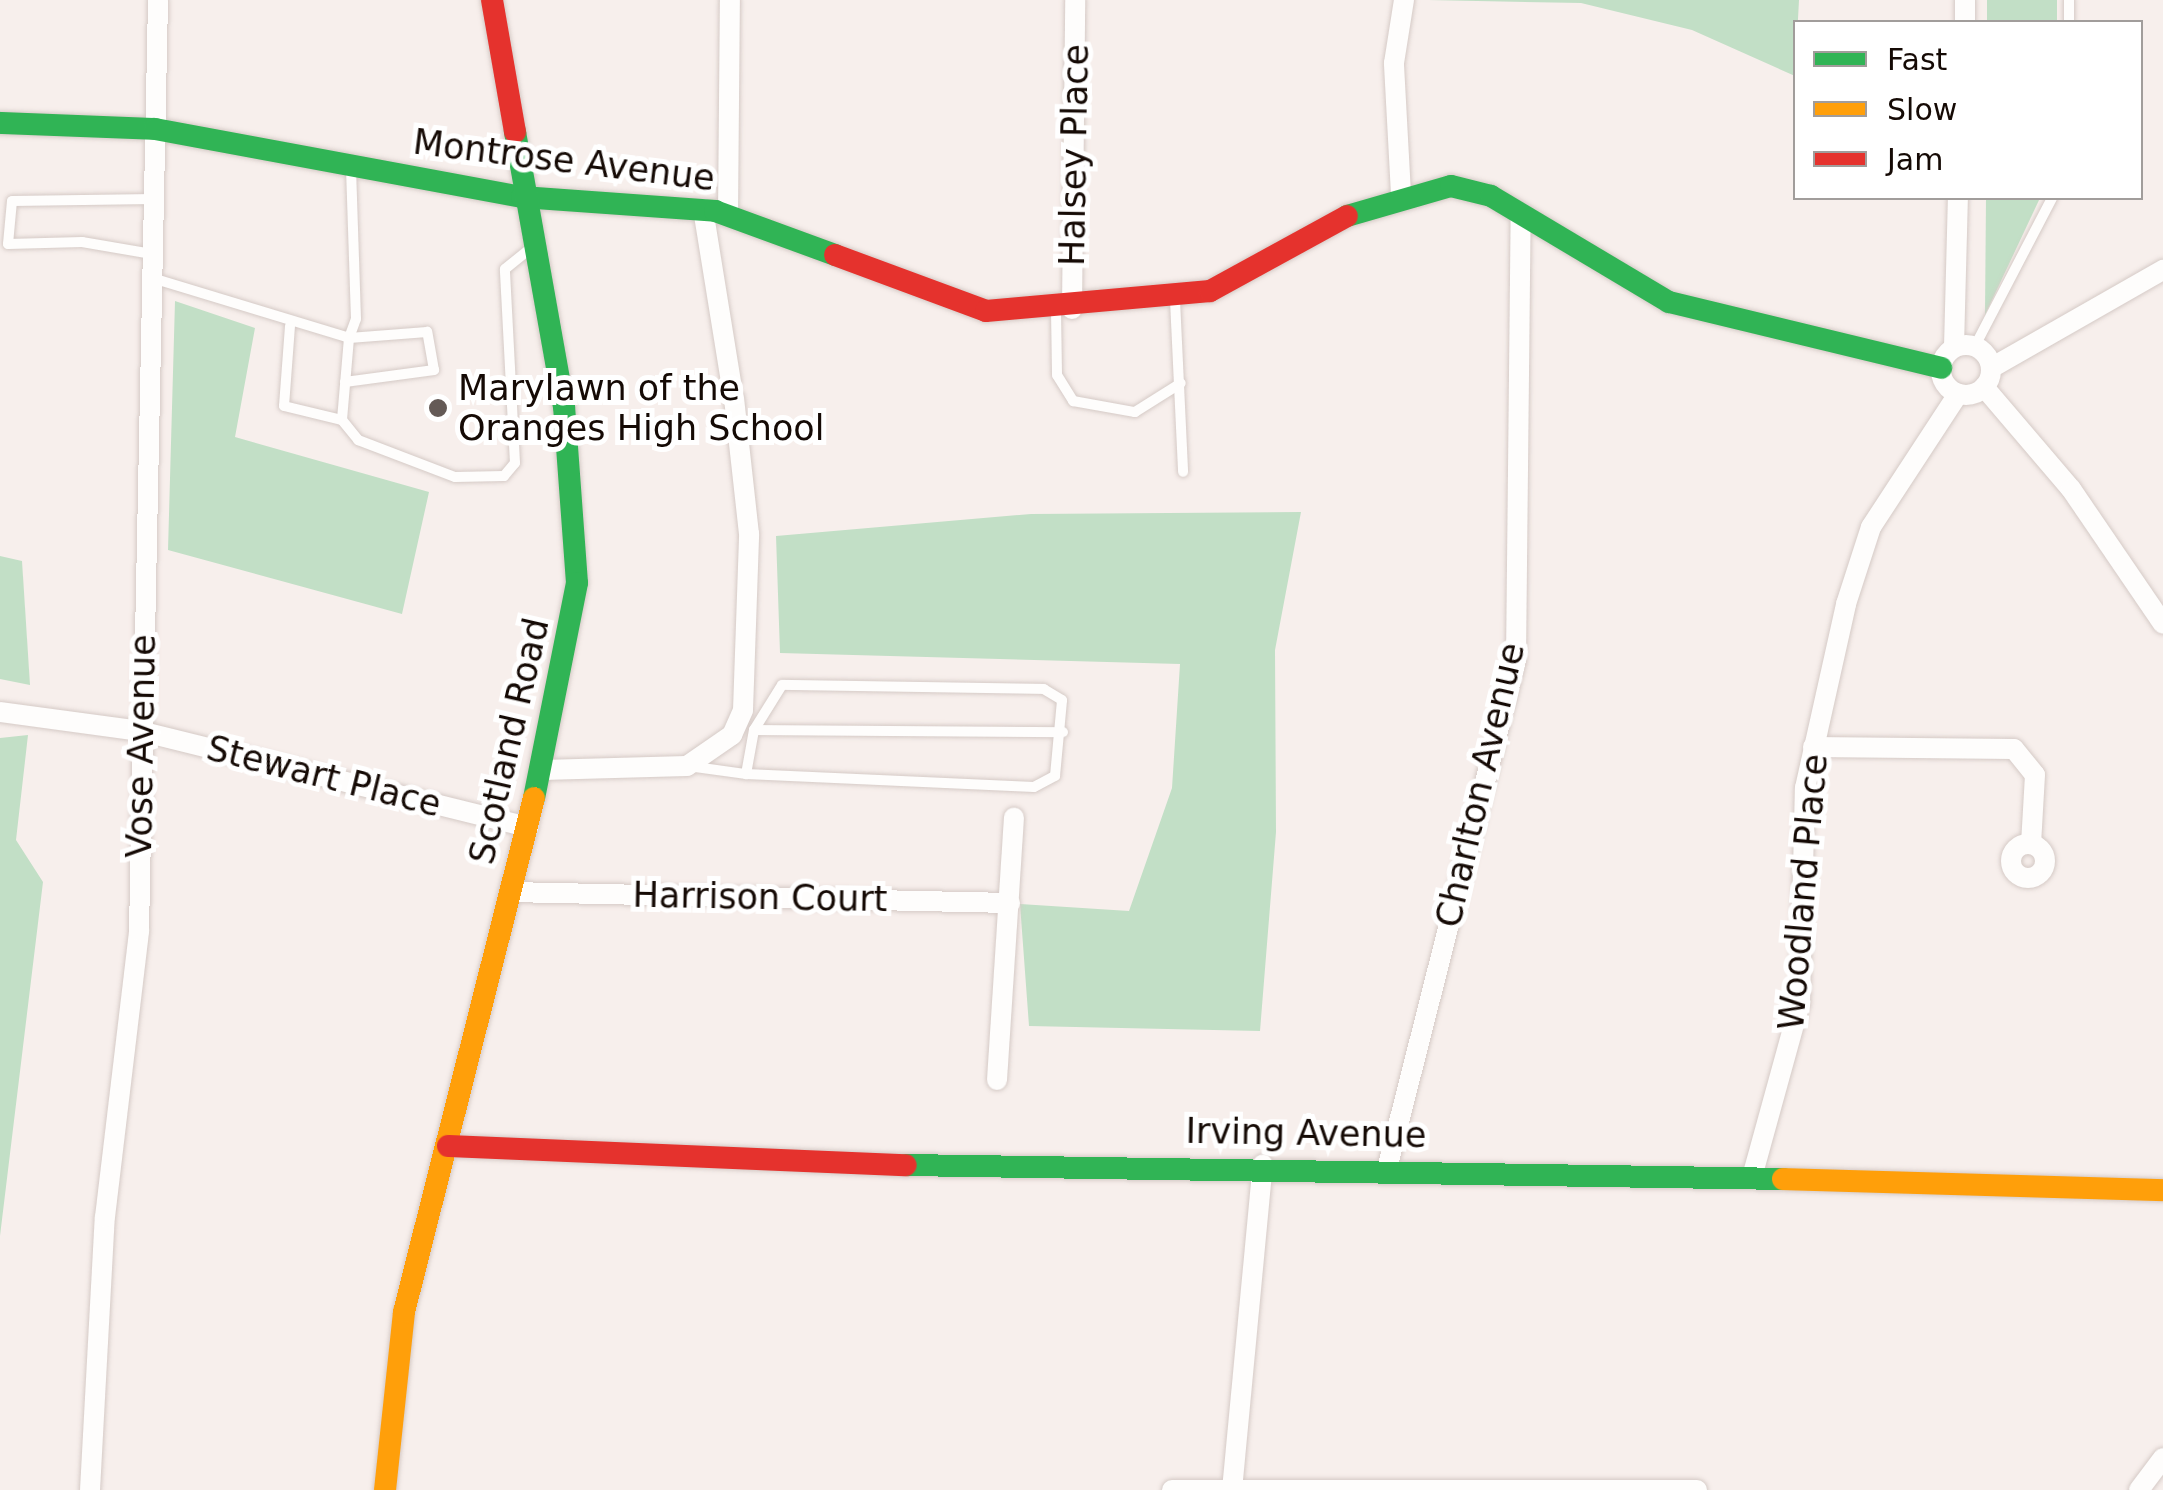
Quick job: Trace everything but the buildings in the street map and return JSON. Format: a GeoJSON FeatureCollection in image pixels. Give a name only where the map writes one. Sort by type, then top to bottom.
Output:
{"type":"FeatureCollection","features":[{"type":"Feature","properties":{"kind":"street","name":"Vose Avenue"},"geometry":{"type":"LineString","coordinates":[[90,1490],[105,1217],[138,932],[158,0]]}},
{"type":"Feature","properties":{"kind":"street","name":"Scotland Road"},"geometry":{"type":"LineString","coordinates":[[385,1490],[404,1312],[542,770],[577,583],[564,406],[492,0]]}},
{"type":"Feature","properties":{"kind":"street"},"geometry":{"type":"LineString","coordinates":[[728,216],[730,0]]}},
{"type":"Feature","properties":{"kind":"street","name":"Halsey Place"},"geometry":{"type":"LineString","coordinates":[[1064,310],[1075,0]]}},
{"type":"Feature","properties":{"kind":"street"},"geometry":{"type":"LineString","coordinates":[[1401,194],[1394,63],[1404,0]]}},
{"type":"Feature","properties":{"kind":"street","name":"Montrose Avenue"},"geometry":{"type":"LineString","coordinates":[[0,124],[156,128],[529,198],[702,209],[956,306],[1064,310],[1175,300],[1241,280],[1344,216],[1401,194],[1451,186],[1520,214],[1668,302],[1941,368]]}},
{"type":"Feature","properties":{"kind":"street"},"geometry":{"type":"LineString","coordinates":[[1958,200],[1965,347],[2072,489],[2163,624]]}},
{"type":"Feature","properties":{"kind":"street"},"geometry":{"type":"LineString","coordinates":[[542,770],[687,766],[746,727],[748,534],[733,390],[702,209]]}},
{"type":"Feature","properties":{"kind":"street","name":"Charlton Avenue"},"geometry":{"type":"LineString","coordinates":[[1387,1169],[1516,660],[1520,214]]}},
{"type":"Feature","properties":{"kind":"street"},"geometry":{"type":"LineString","coordinates":[[1965,347],[1941,368],[1958,394],[2163,270]]}},
{"type":"Feature","properties":{"kind":"street","name":"Woodland Place"},"geometry":{"type":"LineString","coordinates":[[1752,1177],[1800,1003],[1801,832],[1813,747],[1872,528],[1958,394]]}},
{"type":"Feature","properties":{"kind":"street","name":"Stewart Place"},"geometry":{"type":"LineString","coordinates":[[0,712],[140,730],[528,826]]}},
{"type":"Feature","properties":{"kind":"street"},"geometry":{"type":"LineString","coordinates":[[1813,747],[2014,749],[2035,775],[2031,844]]}},
{"type":"Feature","properties":{"kind":"street"},"geometry":{"type":"LineString","coordinates":[[998,1080],[1014,818]]}},
{"type":"Feature","properties":{"kind":"street","name":"Harrison Court"},"geometry":{"type":"LineString","coordinates":[[510,892],[1010,903]]}},
{"type":"Feature","properties":{"kind":"street","name":"Irving Avenue"},"geometry":{"type":"LineString","coordinates":[[448,1146],[997,1169],[1264,1164],[2163,1190]]}},
{"type":"Feature","properties":{"kind":"street"},"geometry":{"type":"LineString","coordinates":[[1232,1489],[1264,1164]]}},
{"type":"Feature","properties":{"kind":"street"},"geometry":{"type":"LineString","coordinates":[[2139,1490],[2163,1458]]}},
{"type":"Feature","properties":{"kind":"street"},"geometry":{"type":"LineString","coordinates":[[1172,1490],[1696,1490]]}},
{"type":"Feature","properties":{"kind":"lane"},"geometry":{"type":"LineString","coordinates":[[342,420],[348,338],[356,319],[351,165]]}},
{"type":"Feature","properties":{"kind":"lane"},"geometry":{"type":"LineString","coordinates":[[152,254],[82,242],[8,244],[12,201],[98,206],[154,198]]}},
{"type":"Feature","properties":{"kind":"lane"},"geometry":{"type":"LineString","coordinates":[[1965,347],[2051,200]]}},
{"type":"Feature","properties":{"kind":"lane"},"geometry":{"type":"LineString","coordinates":[[290,326],[284,406],[342,420],[358,440],[455,477],[510,472],[505,269],[538,244]]}},
{"type":"Feature","properties":{"kind":"lane"},"geometry":{"type":"LineString","coordinates":[[152,278],[290,326],[348,338],[428,332],[434,370],[345,382]]}},
{"type":"Feature","properties":{"kind":"lane"},"geometry":{"type":"LineString","coordinates":[[1175,300],[1183,472]]}},
{"type":"Feature","properties":{"kind":"lane"},"geometry":{"type":"LineString","coordinates":[[1064,310],[1057,376],[1073,401],[1135,412],[1181,384]]}},
{"type":"Feature","properties":{"kind":"lane"},"geometry":{"type":"LineString","coordinates":[[687,766],[746,774],[1034,787],[1055,776],[1063,732],[1062,700],[1044,689],[782,685],[766,720],[746,727]]}},
{"type":"Feature","properties":{"kind":"lane"},"geometry":{"type":"LineString","coordinates":[[746,727],[1063,732]]}},
{"type":"Feature","properties":{"kind":"lane"},"geometry":{"type":"LineString","coordinates":[[746,727],[746,774]]}},
{"type":"Feature","properties":{"kind":"green space"},"geometry":{"type":"Polygon","coordinates":[[[1428,0],[1799,0],[1798,20],[1793,20],[1793,75],[1692,30],[1581,3],[1428,0]]]}},
{"type":"Feature","properties":{"kind":"green space"},"geometry":{"type":"Polygon","coordinates":[[[1987,0],[2057,0],[2057,20],[1987,20],[1987,0]]]}},
{"type":"Feature","properties":{"kind":"green space"},"geometry":{"type":"Polygon","coordinates":[[[1986,200],[2039,200],[1985,315],[1986,200]]]}},
{"type":"Feature","properties":{"kind":"green space"},"geometry":{"type":"Polygon","coordinates":[[[175,301],[255,328],[235,437],[429,492],[402,614],[168,550],[175,301]]]}},
{"type":"Feature","properties":{"kind":"green space"},"geometry":{"type":"Polygon","coordinates":[[[1301,512],[1275,650],[1276,832],[1260,1031],[1029,1026],[1020,904],[1129,911],[1172,788],[1180,664],[780,653],[776,536],[1031,514],[1301,512]]]}},
{"type":"Feature","properties":{"kind":"green space"},"geometry":{"type":"Polygon","coordinates":[[[0,556],[22,561],[30,685],[0,679],[0,556]]]}},
{"type":"Feature","properties":{"kind":"green space"},"geometry":{"type":"Polygon","coordinates":[[[28,735],[16,840],[43,882],[0,1236],[0,738],[28,735]]]}},
{"type":"Feature","properties":{"kind":"traffic: fast"},"geometry":{"type":"LineString","coordinates":[[0,123],[155,129],[522,197],[715,211],[835,255]]}},
{"type":"Feature","properties":{"kind":"traffic: fast"},"geometry":{"type":"LineString","coordinates":[[515,132],[564,406],[577,583],[534,798]]}},
{"type":"Feature","properties":{"kind":"traffic: fast"},"geometry":{"type":"LineString","coordinates":[[1347,216],[1451,186],[1491,196],[1669,302],[1941,368]]}},
{"type":"Feature","properties":{"kind":"traffic: fast"},"geometry":{"type":"LineString","coordinates":[[906,1165],[1783,1179]]}},
{"type":"Feature","properties":{"kind":"traffic: slow"},"geometry":{"type":"LineString","coordinates":[[385,1490],[404,1312],[534,798]]}},
{"type":"Feature","properties":{"kind":"traffic: slow"},"geometry":{"type":"LineString","coordinates":[[1783,1179],[2163,1190]]}},
{"type":"Feature","properties":{"kind":"traffic: jam"},"geometry":{"type":"LineString","coordinates":[[492,0],[515,132]]}},
{"type":"Feature","properties":{"kind":"traffic: jam"},"geometry":{"type":"LineString","coordinates":[[835,255],[986,311],[1210,291],[1347,216]]}},
{"type":"Feature","properties":{"kind":"traffic: jam"},"geometry":{"type":"LineString","coordinates":[[448,1146],[906,1165]]}},
{"type":"Feature","properties":{"kind":"place","name":"Marylawn of the Oranges High School"},"geometry":{"type":"Point","coordinates":[438,408]}}]}
